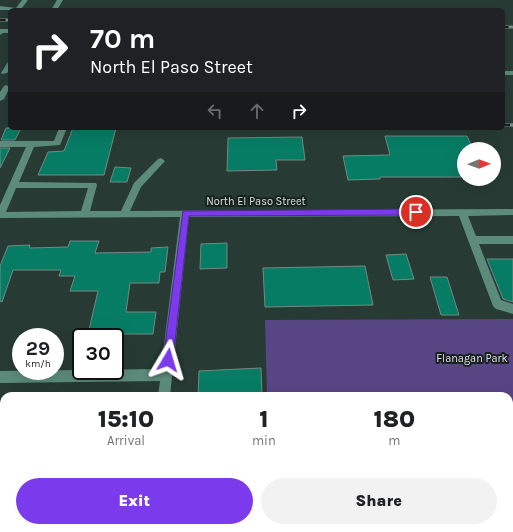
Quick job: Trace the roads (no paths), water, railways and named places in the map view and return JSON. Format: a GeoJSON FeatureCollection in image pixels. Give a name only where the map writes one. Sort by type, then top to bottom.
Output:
{"type":"FeatureCollection","features":[{"type":"Feature","properties":{"kind":"street"},"geometry":{"type":"LineString","coordinates":[[0,99],[6,87]]}},
{"type":"Feature","properties":{"kind":"street"},"geometry":{"type":"LineString","coordinates":[[0,144],[57,143],[62,130]]}},
{"type":"Feature","properties":{"kind":"street"},"geometry":{"type":"LineString","coordinates":[[0,215],[31,144]]}},
{"type":"Feature","properties":{"kind":"street"},"geometry":{"type":"LineString","coordinates":[[124,214],[137,185],[161,161]]}},
{"type":"Feature","properties":{"kind":"street"},"geometry":{"type":"LineString","coordinates":[[13,185],[93,185],[85,214]]}},
{"type":"Feature","properties":{"kind":"street"},"geometry":{"type":"LineString","coordinates":[[462,212],[497,303],[500,306],[513,309]]}},
{"type":"Feature","properties":{"kind":"street","name":"North El Paso Street"},"geometry":{"type":"LineString","coordinates":[[0,215],[513,212]]}},
{"type":"Feature","properties":{"kind":"street"},"geometry":{"type":"LineString","coordinates":[[164,392],[186,213]]}},
{"type":"Feature","properties":{"kind":"street"},"geometry":{"type":"LineString","coordinates":[[473,240],[513,240]]}},
{"type":"Feature","properties":{"kind":"street"},"geometry":{"type":"LineString","coordinates":[[0,377],[166,375]]}},
{"type":"Feature","properties":{"kind":"railway"},"geometry":{"type":"LineString","coordinates":[[0,20],[8,20]]}},
{"type":"Feature","properties":{"kind":"railway"},"geometry":{"type":"LineString","coordinates":[[505,27],[512,27]]}},
{"type":"Feature","properties":{"kind":"railway"},"geometry":{"type":"LineString","coordinates":[[505,125],[513,125]]}},
{"type":"Feature","properties":{"kind":"park label","name":"Flanagan Park"},"geometry":{"type":"Point","coordinates":[472,358]}}]}
